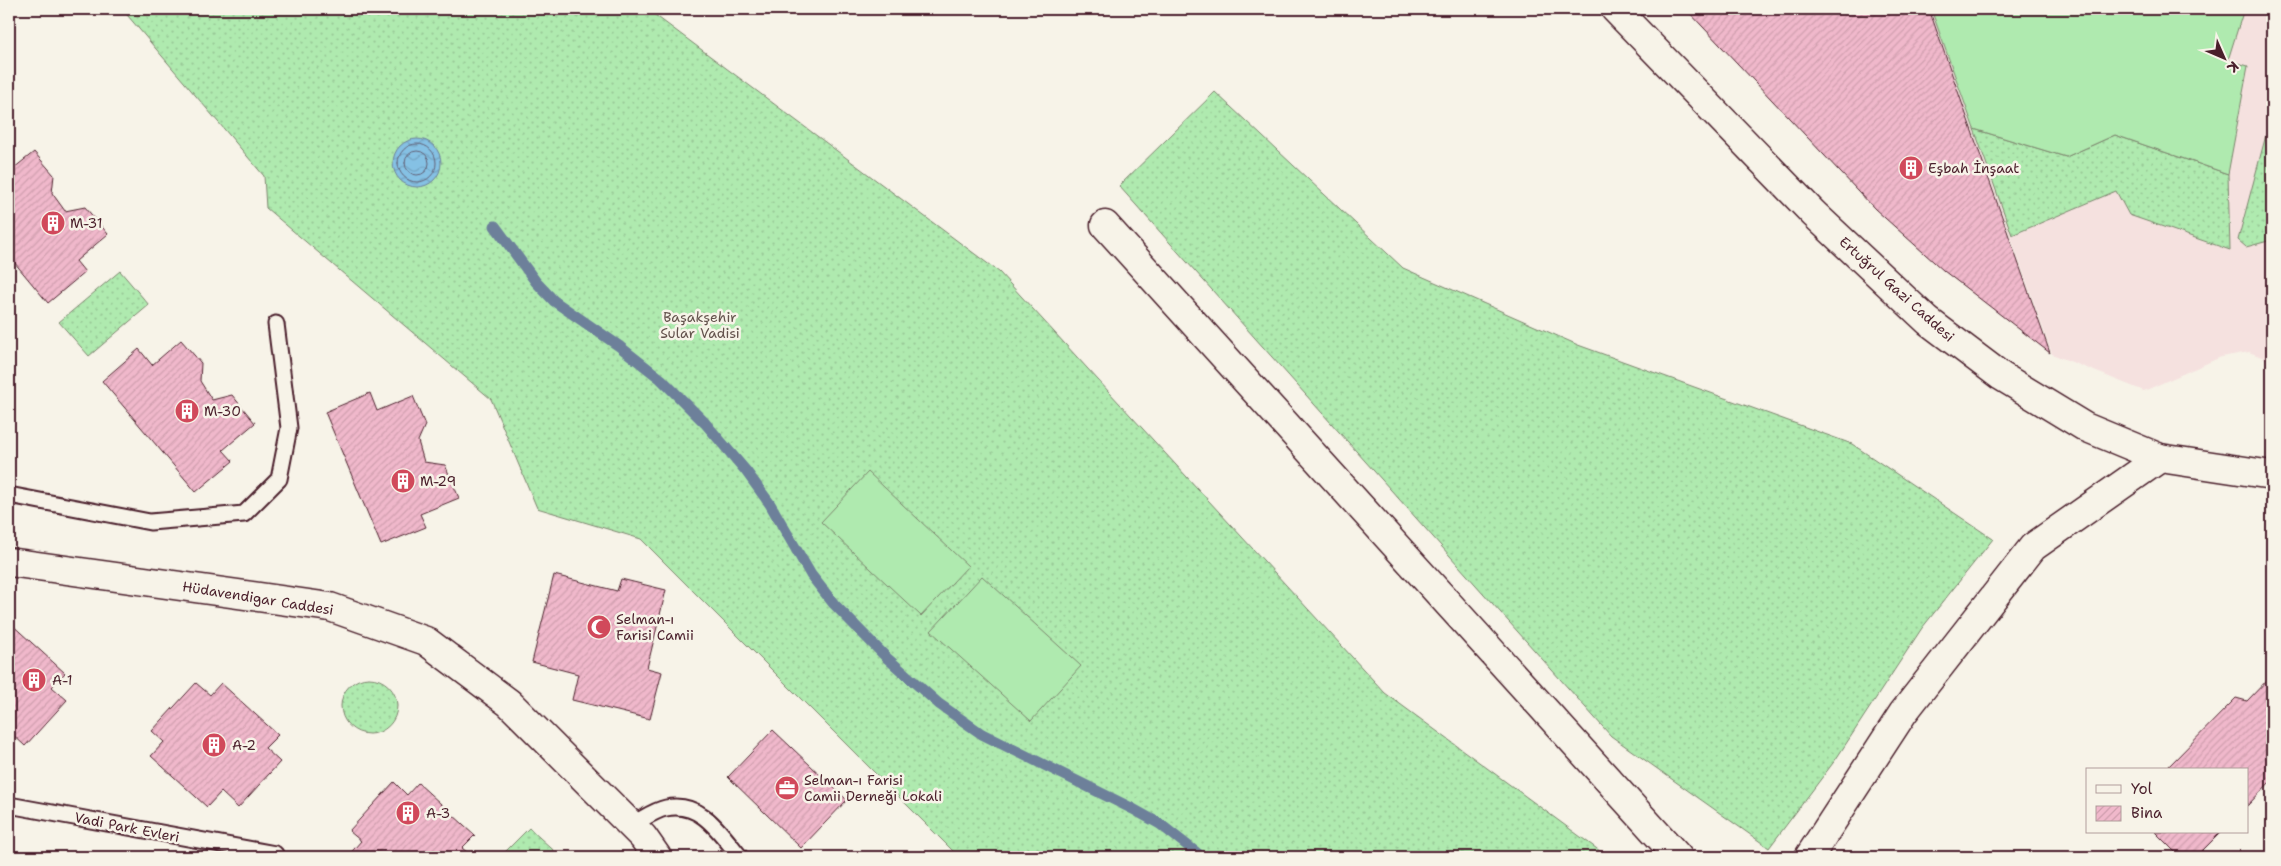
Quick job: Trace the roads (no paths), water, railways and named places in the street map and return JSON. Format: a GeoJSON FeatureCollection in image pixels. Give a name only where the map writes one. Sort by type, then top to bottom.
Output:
{"type":"FeatureCollection","features":[{"type":"Feature","properties":{"kind":"street","name":"Ertuğrul Gazi Caddesi"},"geometry":{"type":"LineString","coordinates":[[1615,9],[1814,214],[1928,321],[2001,376],[2085,427],[2160,458],[2272,475]]}},
{"type":"Feature","properties":{"kind":"street"},"geometry":{"type":"LineString","coordinates":[[1105,225],[1678,857]]}},
{"type":"Feature","properties":{"kind":"street"},"geometry":{"type":"LineString","coordinates":[[1808,857],[1903,712],[2033,547],[2160,458]]}},
{"type":"Feature","properties":{"kind":"street","name":"Hüdavendigar Caddesi"},"geometry":{"type":"LineString","coordinates":[[9,562],[330,607],[426,641],[509,703],[643,837],[657,857]]}},
{"type":"Feature","properties":{"kind":"lane"},"geometry":{"type":"LineString","coordinates":[[9,495],[150,522],[244,514],[279,480],[289,428],[276,324]]}},
{"type":"Feature","properties":{"kind":"lane","name":"Vadi Park Evleri"},"geometry":{"type":"LineString","coordinates":[[9,805],[275,854]]}},
{"type":"Feature","properties":{"kind":"lane"},"geometry":{"type":"LineString","coordinates":[[631,825],[666,808],[693,809],[714,825],[740,857]]}},
{"type":"Feature","properties":{"kind":"water"},"geometry":{"type":"Polygon","coordinates":[[[417,139],[426,141],[434,146],[439,154],[441,163],[439,172],[434,180],[426,185],[417,187],[408,185],[400,180],[395,172],[393,163],[395,154],[400,146],[408,141],[417,139]]]}},
{"type":"Feature","properties":{"kind":"waterway"},"geometry":{"type":"LineString","coordinates":[[495,226],[536,282],[554,301],[619,346],[661,379],[705,423],[746,471],[770,504],[811,575],[834,604],[887,658],[939,704],[982,734],[1160,824],[1202,857]]}},
{"type":"Feature","properties":{"kind":"place","name":"Eşbah İnşaat"},"geometry":{"type":"Point","coordinates":[1911,168]}},
{"type":"Feature","properties":{"kind":"place","name":"M-31"},"geometry":{"type":"Point","coordinates":[53,223]}},
{"type":"Feature","properties":{"kind":"place","name":"M-30"},"geometry":{"type":"Point","coordinates":[187,411]}},
{"type":"Feature","properties":{"kind":"place","name":"M-29"},"geometry":{"type":"Point","coordinates":[403,481]}},
{"type":"Feature","properties":{"kind":"place","name":"Selman-ı Farisi Camii"},"geometry":{"type":"Point","coordinates":[599,627]}},
{"type":"Feature","properties":{"kind":"place","name":"A-1"},"geometry":{"type":"Point","coordinates":[34,680]}},
{"type":"Feature","properties":{"kind":"place","name":"A-2"},"geometry":{"type":"Point","coordinates":[214,745]}},
{"type":"Feature","properties":{"kind":"place","name":"Selman-ı Farisi Camii Derneği Lokali"},"geometry":{"type":"Point","coordinates":[787,788]}},
{"type":"Feature","properties":{"kind":"place","name":"A-3"},"geometry":{"type":"Point","coordinates":[408,813]}},
{"type":"Feature","properties":{"kind":"park label","name":"Başakşehir Sular Vadisi"},"geometry":{"type":"Point","coordinates":[700,326]}}]}
